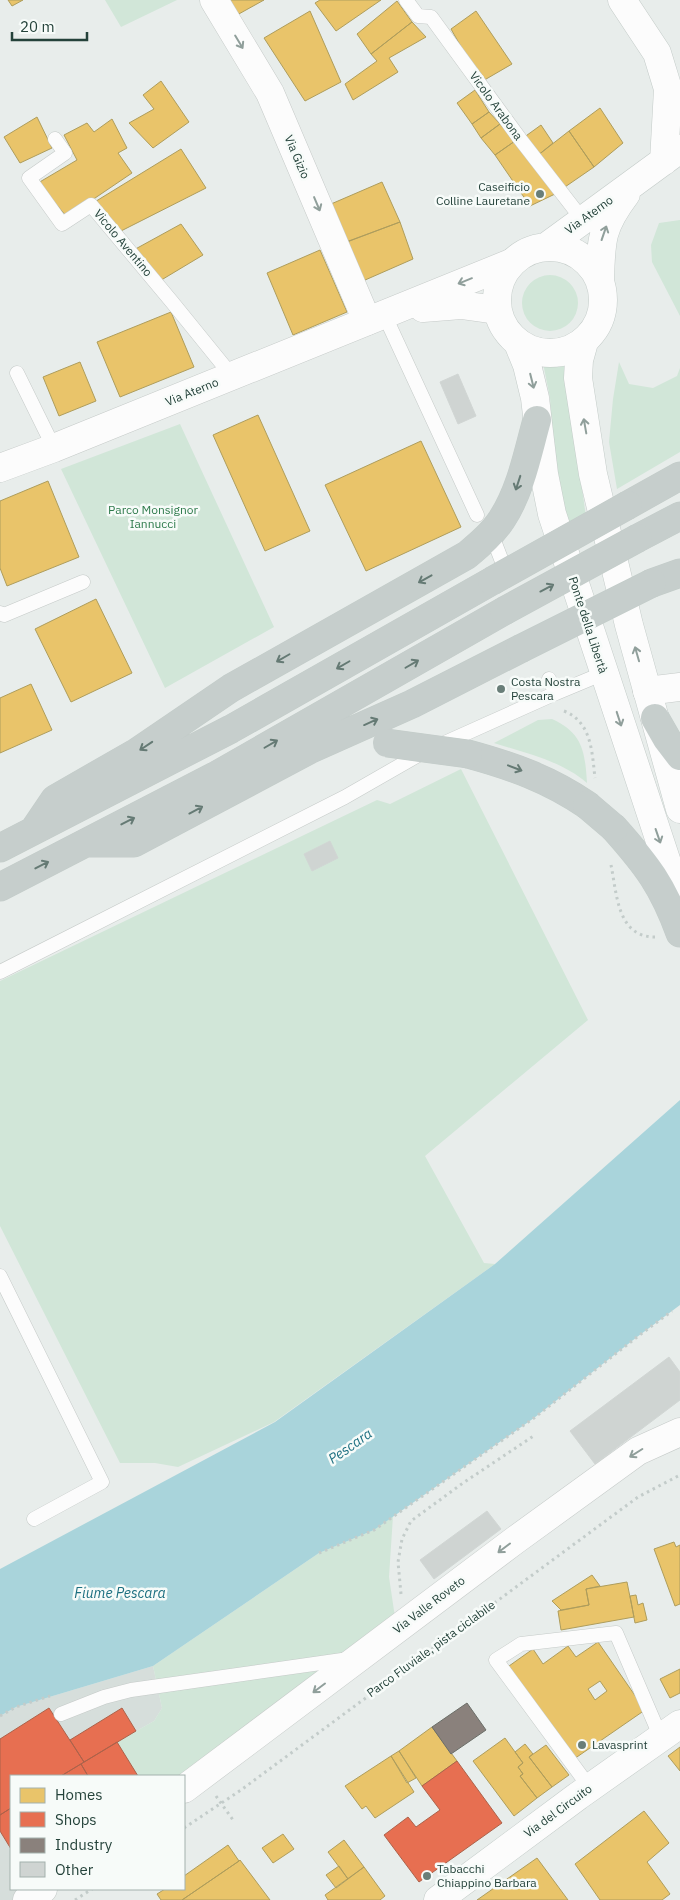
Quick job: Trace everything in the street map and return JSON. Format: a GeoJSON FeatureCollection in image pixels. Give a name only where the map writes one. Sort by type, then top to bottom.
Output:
{"type":"FeatureCollection","features":[{"type":"Feature","properties":{"kind":"highway"},"geometry":{"type":"LineString","coordinates":[[34,830],[55,799],[136,752],[231,688],[467,555],[484,524],[503,518],[513,498],[537,420]]}},
{"type":"Feature","properties":{"kind":"highway"},"geometry":{"type":"LineString","coordinates":[[0,848],[231,729],[497,572],[628,505],[680,476]]}},
{"type":"Feature","properties":{"kind":"highway"},"geometry":{"type":"LineString","coordinates":[[0,887],[215,776],[504,611],[680,516]]}},
{"type":"Feature","properties":{"kind":"highway"},"geometry":{"type":"LineString","coordinates":[[85,844],[134,843],[311,749],[412,704],[652,583],[680,573]]}},
{"type":"Feature","properties":{"kind":"highway"},"geometry":{"type":"LineString","coordinates":[[655,718],[667,739],[680,756]]}},
{"type":"Feature","properties":{"kind":"highway"},"geometry":{"type":"LineString","coordinates":[[311,749],[387,742],[468,754],[503,763],[563,788],[614,828],[649,868],[674,921]]}},
{"type":"Feature","properties":{"kind":"main road","name":"Via Gizio"},"geometry":{"type":"LineString","coordinates":[[214,0],[270,93],[375,317]]}},
{"type":"Feature","properties":{"kind":"main road"},"geometry":{"type":"LineString","coordinates":[[622,0],[674,77],[672,155]]}},
{"type":"Feature","properties":{"kind":"main road","name":"Via Aterno"},"geometry":{"type":"LineString","coordinates":[[546,247],[672,155]]}},
{"type":"Feature","properties":{"kind":"main road","name":"Via Aterno"},"geometry":{"type":"LineString","coordinates":[[600,281],[600,247],[604,233],[613,211],[633,184]]}},
{"type":"Feature","properties":{"kind":"main road"},"geometry":{"type":"LineString","coordinates":[[546,247],[569,250],[587,262],[600,281],[603,297],[602,314],[595,329],[584,342],[569,350],[552,354],[534,351],[518,343],[508,334],[501,323],[497,310],[497,289],[502,275],[511,264],[527,252],[546,247]]}},
{"type":"Feature","properties":{"kind":"main road","name":"Via Aterno"},"geometry":{"type":"LineString","coordinates":[[0,468],[511,264]]}},
{"type":"Feature","properties":{"kind":"main road","name":"Via Aterno"},"geometry":{"type":"LineString","coordinates":[[375,317],[461,305],[497,310]]}},
{"type":"Feature","properties":{"kind":"main road"},"geometry":{"type":"LineString","coordinates":[[584,342],[578,360],[578,378],[593,474],[629,625],[680,809]]}},
{"type":"Feature","properties":{"kind":"main road","name":"Ponte della Libertà"},"geometry":{"type":"LineString","coordinates":[[518,343],[532,381],[544,474],[552,514],[604,673],[674,921]]}},
{"type":"Feature","properties":{"kind":"main road"},"geometry":{"type":"LineString","coordinates":[[647,691],[680,687]]}},
{"type":"Feature","properties":{"kind":"main road","name":"Via Valle Roveto"},"geometry":{"type":"LineString","coordinates":[[185,1788],[514,1541],[638,1451],[680,1432]]}},
{"type":"Feature","properties":{"kind":"main road","name":"Via del Circuito"},"geometry":{"type":"LineString","coordinates":[[438,1900],[671,1731]]}},
{"type":"Feature","properties":{"kind":"main road"},"geometry":{"type":"LineString","coordinates":[[27,1900],[42,1890]]}},
{"type":"Feature","properties":{"kind":"lane","name":"Vicolo Arabona"},"geometry":{"type":"LineString","coordinates":[[406,0],[418,16],[431,17],[520,139],[582,219]]}},
{"type":"Feature","properties":{"kind":"lane","name":"Vicolo Aventino"},"geometry":{"type":"LineString","coordinates":[[55,139],[65,153],[29,178],[62,224],[90,205],[232,376]]}},
{"type":"Feature","properties":{"kind":"lane"},"geometry":{"type":"LineString","coordinates":[[375,317],[484,524],[497,572]]}},
{"type":"Feature","properties":{"kind":"lane"},"geometry":{"type":"LineString","coordinates":[[17,372],[54,448]]}},
{"type":"Feature","properties":{"kind":"lane"},"geometry":{"type":"LineString","coordinates":[[0,614],[4,615],[83,582]]}},
{"type":"Feature","properties":{"kind":"lane"},"geometry":{"type":"LineString","coordinates":[[0,972],[345,797],[420,754],[604,673]]}},
{"type":"Feature","properties":{"kind":"lane"},"geometry":{"type":"LineString","coordinates":[[549,679],[556,693]]}},
{"type":"Feature","properties":{"kind":"lane"},"geometry":{"type":"LineString","coordinates":[[0,1276],[102,1482],[34,1519]]}},
{"type":"Feature","properties":{"kind":"lane"},"geometry":{"type":"LineString","coordinates":[[590,1788],[496,1660],[521,1644],[616,1633],[671,1731]]}},
{"type":"Feature","properties":{"kind":"lane"},"geometry":{"type":"LineString","coordinates":[[61,1714],[104,1696],[131,1690],[360,1657]]}},
{"type":"Feature","properties":{"kind":"path"},"geometry":{"type":"LineString","coordinates":[[568,712],[581,722],[586,731],[590,743],[595,779]]}},
{"type":"Feature","properties":{"kind":"path"},"geometry":{"type":"LineString","coordinates":[[610,862],[625,924],[640,935],[654,937],[674,921]]}},
{"type":"Feature","properties":{"kind":"path"},"geometry":{"type":"LineString","coordinates":[[319,1553],[374,1530],[534,1418],[637,1336],[672,1311]]}},
{"type":"Feature","properties":{"kind":"path"},"geometry":{"type":"LineString","coordinates":[[408,1621],[400,1590],[398,1562],[402,1539],[411,1521],[463,1483],[535,1435]]}},
{"type":"Feature","properties":{"kind":"path","name":"Parco Fluviale, pista ciclabile"},"geometry":{"type":"LineString","coordinates":[[185,1827],[221,1803],[638,1497],[680,1474]]}},
{"type":"Feature","properties":{"kind":"path"},"geometry":{"type":"LineString","coordinates":[[221,1803],[233,1820]]}},
{"type":"Feature","properties":{"kind":"path"},"geometry":{"type":"LineString","coordinates":[[75,1900],[90,1890]]}},
{"type":"Feature","properties":{"kind":"shaded area"},"geometry":{"type":"Polygon","coordinates":[[[153,1666],[162,1708],[154,1721],[117,1742],[137,1775],[10,1775],[10,1890],[30,1890],[15,1900],[0,1900],[0,1716],[16,1707],[153,1666]]]}},
{"type":"Feature","properties":{"kind":"green space"},"geometry":{"type":"Polygon","coordinates":[[[105,0],[177,0],[121,27],[105,0]]]}},
{"type":"Feature","properties":{"kind":"green space"},"geometry":{"type":"Polygon","coordinates":[[[680,220],[680,316],[652,262],[651,245],[659,223],[680,220]]]}},
{"type":"Feature","properties":{"kind":"green space"},"geometry":{"type":"Polygon","coordinates":[[[545,275],[555,275],[570,283],[576,292],[578,303],[576,314],[570,323],[555,331],[545,331],[534,326],[527,319],[522,308],[522,298],[527,287],[534,280],[545,275]]]}},
{"type":"Feature","properties":{"kind":"green space"},"geometry":{"type":"Polygon","coordinates":[[[571,360],[567,380],[586,517],[570,526],[556,477],[550,398],[543,363],[557,365],[571,360]]]}},
{"type":"Feature","properties":{"kind":"green space"},"geometry":{"type":"Polygon","coordinates":[[[619,362],[629,384],[653,388],[677,376],[680,368],[680,452],[617,489],[609,442],[619,362]]]}},
{"type":"Feature","properties":{"kind":"green space","name":"Parco Monsignor Iannucci"},"geometry":{"type":"Polygon","coordinates":[[[180,424],[274,627],[165,688],[61,469],[180,424]]]}},
{"type":"Feature","properties":{"kind":"green space"},"geometry":{"type":"Polygon","coordinates":[[[552,719],[562,724],[576,737],[583,753],[587,783],[555,763],[494,743],[538,720],[552,719]]]}},
{"type":"Feature","properties":{"kind":"green space"},"geometry":{"type":"Polygon","coordinates":[[[461,769],[588,1020],[425,1156],[484,1263],[495,1264],[274,1422],[178,1467],[155,1463],[120,1463],[0,1226],[0,981],[377,800],[390,804],[461,769]]]}},
{"type":"Feature","properties":{"kind":"green space"},"geometry":{"type":"Polygon","coordinates":[[[393,1516],[389,1577],[396,1624],[185,1775],[137,1775],[117,1742],[154,1721],[162,1708],[153,1666],[319,1553],[374,1530],[393,1516]]]}},
{"type":"Feature","properties":{"kind":"water","name":"Fiume Pescara"},"geometry":{"type":"Polygon","coordinates":[[[680,1100],[680,1305],[534,1418],[374,1530],[319,1553],[153,1666],[16,1707],[0,1716],[0,1569],[275,1422],[495,1264],[680,1100]]]}},
{"type":"Feature","properties":{"kind":"building: Homes"},"geometry":{"type":"Polygon","coordinates":[[[8,0],[23,0],[12,6],[8,0]]]}},
{"type":"Feature","properties":{"kind":"building: Homes"},"geometry":{"type":"Polygon","coordinates":[[[227,0],[264,0],[237,15],[227,0]]]}},
{"type":"Feature","properties":{"kind":"building: Homes"},"geometry":{"type":"Polygon","coordinates":[[[320,0],[381,0],[336,31],[315,3],[320,0]]]}},
{"type":"Feature","properties":{"kind":"building: Homes"},"geometry":{"type":"Polygon","coordinates":[[[397,1],[412,22],[371,54],[357,34],[397,1]]]}},
{"type":"Feature","properties":{"kind":"building: Homes"},"geometry":{"type":"Polygon","coordinates":[[[310,11],[341,82],[305,101],[264,38],[310,11]]]}},
{"type":"Feature","properties":{"kind":"building: Homes"},"geometry":{"type":"Polygon","coordinates":[[[476,11],[512,64],[481,82],[451,29],[476,11]]]}},
{"type":"Feature","properties":{"kind":"building: Homes"},"geometry":{"type":"Polygon","coordinates":[[[412,22],[426,37],[389,58],[398,72],[353,100],[345,84],[377,61],[371,54],[412,22]]]}},
{"type":"Feature","properties":{"kind":"building: Homes"},"geometry":{"type":"Polygon","coordinates":[[[161,81],[189,122],[153,148],[129,123],[154,109],[143,95],[161,81]]]}},
{"type":"Feature","properties":{"kind":"building: Homes"},"geometry":{"type":"Polygon","coordinates":[[[475,90],[489,112],[472,124],[457,103],[475,90]]]}},
{"type":"Feature","properties":{"kind":"building: Homes"},"geometry":{"type":"Polygon","coordinates":[[[600,108],[623,143],[594,167],[569,131],[600,108]]]}},
{"type":"Feature","properties":{"kind":"building: Homes"},"geometry":{"type":"Polygon","coordinates":[[[489,112],[500,124],[481,138],[472,124],[489,112]]]}},
{"type":"Feature","properties":{"kind":"building: Homes"},"geometry":{"type":"Polygon","coordinates":[[[37,117],[52,148],[20,163],[4,137],[37,117]]]}},
{"type":"Feature","properties":{"kind":"building: Homes"},"geometry":{"type":"Polygon","coordinates":[[[112,119],[127,148],[118,153],[132,173],[67,217],[38,183],[77,160],[64,135],[87,123],[94,132],[112,119]]]}},
{"type":"Feature","properties":{"kind":"building: Homes"},"geometry":{"type":"Polygon","coordinates":[[[500,124],[515,141],[495,155],[481,138],[500,124]]]}},
{"type":"Feature","properties":{"kind":"building: Homes"},"geometry":{"type":"Polygon","coordinates":[[[541,125],[553,143],[537,156],[523,138],[541,125]]]}},
{"type":"Feature","properties":{"kind":"building: Homes"},"geometry":{"type":"Polygon","coordinates":[[[569,131],[594,167],[562,189],[537,156],[569,131]]]}},
{"type":"Feature","properties":{"kind":"building: Homes"},"geometry":{"type":"Polygon","coordinates":[[[515,141],[555,194],[530,206],[495,155],[515,141]]]}},
{"type":"Feature","properties":{"kind":"building: Homes"},"geometry":{"type":"Polygon","coordinates":[[[181,149],[206,188],[119,232],[93,203],[181,149]]]}},
{"type":"Feature","properties":{"kind":"building: Homes"},"geometry":{"type":"Polygon","coordinates":[[[382,182],[400,222],[346,242],[331,204],[382,182]]]}},
{"type":"Feature","properties":{"kind":"building: Homes"},"geometry":{"type":"Polygon","coordinates":[[[400,222],[413,259],[356,284],[339,245],[400,222]]]}},
{"type":"Feature","properties":{"kind":"building: Homes"},"geometry":{"type":"Polygon","coordinates":[[[181,224],[203,255],[158,282],[130,252],[181,224]]]}},
{"type":"Feature","properties":{"kind":"building: Homes"},"geometry":{"type":"Polygon","coordinates":[[[320,250],[347,312],[293,335],[267,273],[320,250]]]}},
{"type":"Feature","properties":{"kind":"building: Homes"},"geometry":{"type":"Polygon","coordinates":[[[171,312],[194,367],[120,397],[97,342],[171,312]]]}},
{"type":"Feature","properties":{"kind":"building: Homes"},"geometry":{"type":"Polygon","coordinates":[[[80,362],[96,401],[59,416],[43,377],[80,362]]]}},
{"type":"Feature","properties":{"kind":"building: Homes"},"geometry":{"type":"Polygon","coordinates":[[[258,415],[310,531],[265,551],[213,435],[258,415]]]}},
{"type":"Feature","properties":{"kind":"building: Homes"},"geometry":{"type":"Polygon","coordinates":[[[421,441],[461,527],[366,571],[325,485],[421,441]]]}},
{"type":"Feature","properties":{"kind":"building: Homes"},"geometry":{"type":"Polygon","coordinates":[[[48,481],[79,557],[7,586],[0,568],[0,501],[48,481]]]}},
{"type":"Feature","properties":{"kind":"building: Homes"},"geometry":{"type":"Polygon","coordinates":[[[96,599],[132,673],[71,702],[35,629],[96,599]]]}},
{"type":"Feature","properties":{"kind":"building: Homes"},"geometry":{"type":"Polygon","coordinates":[[[31,684],[52,730],[0,753],[0,698],[31,684]]]}},
{"type":"Feature","properties":{"kind":"building: Homes"},"geometry":{"type":"Polygon","coordinates":[[[674,1542],[676,1547],[680,1545],[680,1604],[675,1606],[654,1549],[674,1542]]]}},
{"type":"Feature","properties":{"kind":"building: Homes"},"geometry":{"type":"Polygon","coordinates":[[[592,1575],[600,1586],[586,1589],[589,1605],[561,1610],[552,1601],[592,1575]]]}},
{"type":"Feature","properties":{"kind":"building: Homes"},"geometry":{"type":"Polygon","coordinates":[[[627,1582],[634,1617],[561,1630],[558,1611],[589,1605],[586,1589],[627,1582]]]}},
{"type":"Feature","properties":{"kind":"building: Homes"},"geometry":{"type":"Polygon","coordinates":[[[636,1595],[638,1605],[643,1603],[647,1620],[635,1623],[630,1596],[636,1595]]]}},
{"type":"Feature","properties":{"kind":"building: Homes"},"geometry":{"type":"Polygon","coordinates":[[[598,1642],[645,1710],[574,1759],[509,1666],[533,1649],[543,1664],[568,1646],[576,1657],[598,1642]],[[600,1681],[588,1689],[595,1700],[607,1691],[600,1681]]]}},
{"type":"Feature","properties":{"kind":"building: Homes"},"geometry":{"type":"Polygon","coordinates":[[[680,1669],[680,1693],[670,1698],[660,1679],[680,1669]]]}},
{"type":"Feature","properties":{"kind":"building: Homes"},"geometry":{"type":"Polygon","coordinates":[[[432,1727],[457,1761],[422,1786],[399,1751],[432,1727]]]}},
{"type":"Feature","properties":{"kind":"building: Homes"},"geometry":{"type":"Polygon","coordinates":[[[505,1738],[523,1763],[518,1767],[523,1774],[520,1776],[537,1798],[514,1816],[473,1761],[505,1738]]]}},
{"type":"Feature","properties":{"kind":"building: Homes"},"geometry":{"type":"Polygon","coordinates":[[[525,1744],[533,1754],[529,1757],[552,1787],[537,1798],[520,1776],[523,1774],[518,1767],[523,1763],[515,1752],[525,1744]]]}},
{"type":"Feature","properties":{"kind":"building: Homes"},"geometry":{"type":"Polygon","coordinates":[[[546,1745],[569,1775],[552,1787],[529,1757],[546,1745]]]}},
{"type":"Feature","properties":{"kind":"building: Homes"},"geometry":{"type":"Polygon","coordinates":[[[680,1747],[680,1771],[668,1756],[680,1747]]]}},
{"type":"Feature","properties":{"kind":"building: Homes"},"geometry":{"type":"Polygon","coordinates":[[[399,1751],[416,1778],[407,1783],[391,1756],[399,1751]]]}},
{"type":"Feature","properties":{"kind":"building: Homes"},"geometry":{"type":"Polygon","coordinates":[[[391,1756],[414,1792],[375,1818],[366,1806],[362,1809],[345,1786],[391,1756]]]}},
{"type":"Feature","properties":{"kind":"building: Homes"},"geometry":{"type":"Polygon","coordinates":[[[644,1811],[669,1843],[647,1862],[670,1894],[662,1900],[600,1900],[575,1864],[644,1811]]]}},
{"type":"Feature","properties":{"kind":"building: Homes"},"geometry":{"type":"Polygon","coordinates":[[[283,1834],[294,1849],[273,1863],[262,1848],[283,1834]]]}},
{"type":"Feature","properties":{"kind":"building: Homes"},"geometry":{"type":"Polygon","coordinates":[[[344,1840],[364,1867],[348,1879],[328,1852],[344,1840]]]}},
{"type":"Feature","properties":{"kind":"building: Homes"},"geometry":{"type":"Polygon","coordinates":[[[228,1845],[239,1861],[182,1900],[161,1900],[157,1894],[163,1890],[185,1890],[185,1875],[228,1845]]]}},
{"type":"Feature","properties":{"kind":"building: Homes"},"geometry":{"type":"Polygon","coordinates":[[[537,1858],[568,1900],[477,1900],[537,1858]]]}},
{"type":"Feature","properties":{"kind":"building: Homes"},"geometry":{"type":"Polygon","coordinates":[[[239,1861],[270,1900],[182,1900],[239,1861]]]}},
{"type":"Feature","properties":{"kind":"building: Homes"},"geometry":{"type":"Polygon","coordinates":[[[339,1866],[348,1879],[336,1888],[326,1875],[339,1866]]]}},
{"type":"Feature","properties":{"kind":"building: Homes"},"geometry":{"type":"Polygon","coordinates":[[[364,1867],[385,1896],[380,1900],[328,1900],[325,1895],[364,1867]]]}},
{"type":"Feature","properties":{"kind":"building: Shops"},"geometry":{"type":"Polygon","coordinates":[[[49,1708],[84,1762],[63,1775],[10,1775],[10,1809],[0,1815],[0,1739],[49,1708]]]}},
{"type":"Feature","properties":{"kind":"building: Shops"},"geometry":{"type":"Polygon","coordinates":[[[122,1708],[136,1731],[84,1762],[70,1740],[122,1708]]]}},
{"type":"Feature","properties":{"kind":"building: Shops"},"geometry":{"type":"Polygon","coordinates":[[[117,1742],[137,1775],[87,1775],[81,1764],[117,1742]]]}},
{"type":"Feature","properties":{"kind":"building: Shops"},"geometry":{"type":"Polygon","coordinates":[[[457,1761],[502,1823],[419,1882],[384,1835],[408,1817],[416,1827],[440,1810],[422,1786],[457,1761]]]}},
{"type":"Feature","properties":{"kind":"building: Shops"},"geometry":{"type":"Polygon","coordinates":[[[81,1764],[87,1775],[63,1775],[81,1764]]]}},
{"type":"Feature","properties":{"kind":"building: Shops"},"geometry":{"type":"Polygon","coordinates":[[[10,1809],[10,1847],[0,1831],[0,1815],[10,1809]]]}},
{"type":"Feature","properties":{"kind":"building: Industry"},"geometry":{"type":"Polygon","coordinates":[[[467,1703],[486,1730],[451,1754],[432,1727],[467,1703]]]}},
{"type":"Feature","properties":{"kind":"building: Other"},"geometry":{"type":"Polygon","coordinates":[[[458,374],[476,416],[458,424],[440,382],[458,374]]]}},
{"type":"Feature","properties":{"kind":"building: Other"},"geometry":{"type":"Polygon","coordinates":[[[330,841],[338,858],[312,871],[304,854],[330,841]]]}},
{"type":"Feature","properties":{"kind":"building: Other"},"geometry":{"type":"Polygon","coordinates":[[[669,1357],[680,1372],[680,1400],[595,1464],[570,1431],[669,1357]]]}},
{"type":"Feature","properties":{"kind":"building: Other"},"geometry":{"type":"Polygon","coordinates":[[[487,1511],[501,1529],[434,1579],[420,1560],[487,1511]]]}},
{"type":"Feature","properties":{"kind":"place","name":"Caseificio Colline Lauretane"},"geometry":{"type":"Point","coordinates":[540,194]}},
{"type":"Feature","properties":{"kind":"place","name":"Costa Nostra Pescara"},"geometry":{"type":"Point","coordinates":[501,689]}},
{"type":"Feature","properties":{"kind":"place","name":"Lavasprint"},"geometry":{"type":"Point","coordinates":[582,1745]}},
{"type":"Feature","properties":{"kind":"place","name":"Tabacchi Chiappino Barbara"},"geometry":{"type":"Point","coordinates":[427,1876]}},
{"type":"Feature","properties":{"kind":"water label","name":"Pescara"},"geometry":{"type":"Point","coordinates":[350,1446]}}]}
